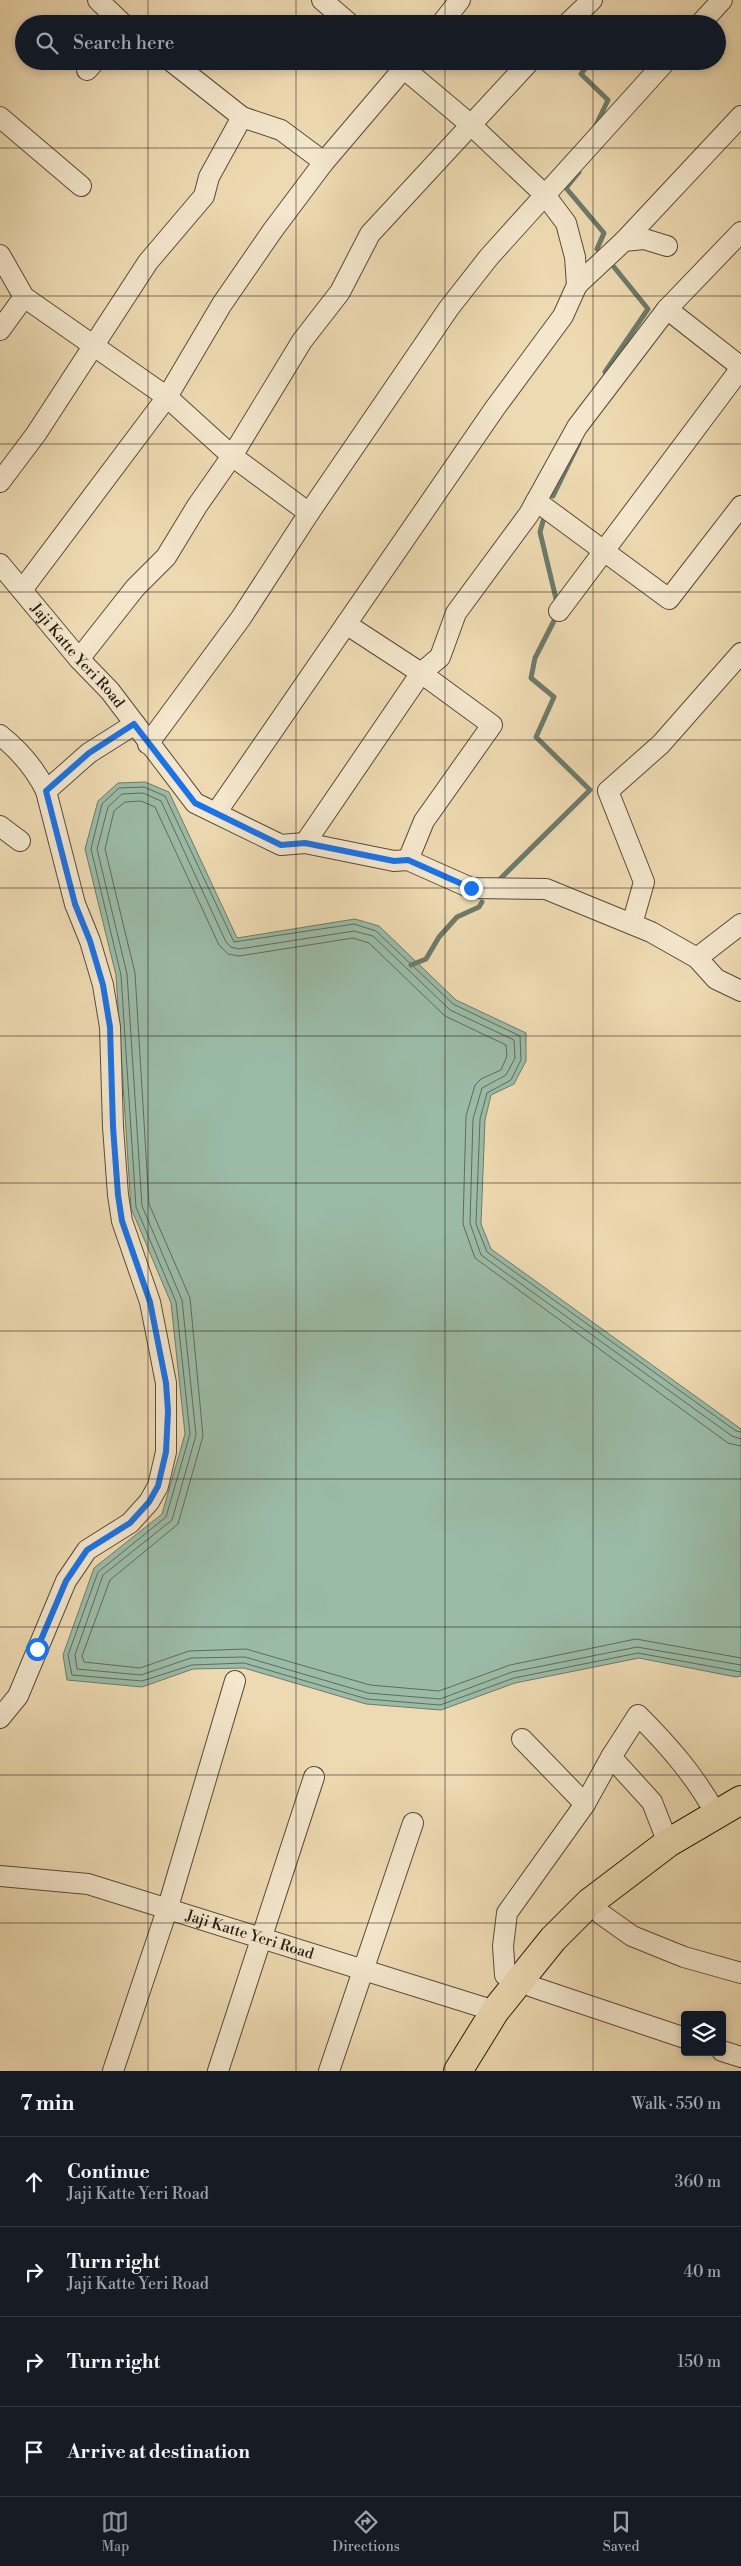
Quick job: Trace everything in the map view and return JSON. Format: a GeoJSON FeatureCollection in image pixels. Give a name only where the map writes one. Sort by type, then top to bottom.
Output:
{"type":"FeatureCollection","features":[{"type":"Feature","properties":{"kind":"highway"},"geometry":{"type":"LineString","coordinates":[[458,2071],[495,2011],[565,1950],[601,1914],[675,1853],[728,1815],[741,1800]]}},
{"type":"Feature","properties":{"kind":"highway"},"geometry":{"type":"LineString","coordinates":[[478,2071],[525,1985],[553,1939],[589,1903],[668,1843],[728,1815]]}},
{"type":"Feature","properties":{"kind":"street"},"geometry":{"type":"LineString","coordinates":[[98,0],[114,15]]}},
{"type":"Feature","properties":{"kind":"street"},"geometry":{"type":"LineString","coordinates":[[322,0],[340,15]]}},
{"type":"Feature","properties":{"kind":"street"},"geometry":{"type":"LineString","coordinates":[[448,15],[460,0]]}},
{"type":"Feature","properties":{"kind":"street"},"geometry":{"type":"LineString","coordinates":[[576,15],[592,0]]}},
{"type":"Feature","properties":{"kind":"street"},"geometry":{"type":"LineString","coordinates":[[708,15],[722,0]]}},
{"type":"Feature","properties":{"kind":"street"},"geometry":{"type":"LineString","coordinates":[[182,70],[242,117],[281,130],[324,162]]}},
{"type":"Feature","properties":{"kind":"street"},"geometry":{"type":"LineString","coordinates":[[22,590],[167,397],[222,304],[324,162],[398,70]]}},
{"type":"Feature","properties":{"kind":"street"},"geometry":{"type":"LineString","coordinates":[[410,70],[545,195],[566,223],[575,257],[577,285]]}},
{"type":"Feature","properties":{"kind":"street"},"geometry":{"type":"LineString","coordinates":[[79,659],[135,588],[166,556],[197,506],[232,456],[302,341],[340,292],[370,234],[522,70]]}},
{"type":"Feature","properties":{"kind":"street"},"geometry":{"type":"LineString","coordinates":[[148,744],[241,618],[309,513],[449,308],[490,257],[658,70]]}},
{"type":"Feature","properties":{"kind":"street"},"geometry":{"type":"LineString","coordinates":[[216,813],[496,408],[563,316],[577,285],[624,241],[741,116]]}},
{"type":"Feature","properties":{"kind":"street"},"geometry":{"type":"LineString","coordinates":[[0,117],[81,186]]}},
{"type":"Feature","properties":{"kind":"street"},"geometry":{"type":"LineString","coordinates":[[0,482],[36,434],[148,262],[204,196],[209,177],[242,117]]}},
{"type":"Feature","properties":{"kind":"street"},"geometry":{"type":"LineString","coordinates":[[305,843],[422,673],[440,657],[456,613],[536,501],[577,427],[667,309],[741,232]]}},
{"type":"Feature","properties":{"kind":"street"},"geometry":{"type":"LineString","coordinates":[[624,241],[644,239],[667,246]]}},
{"type":"Feature","properties":{"kind":"street"},"geometry":{"type":"LineString","coordinates":[[0,255],[24,296],[167,397],[232,456],[309,513]]}},
{"type":"Feature","properties":{"kind":"street"},"geometry":{"type":"LineString","coordinates":[[0,330],[24,296]]}},
{"type":"Feature","properties":{"kind":"street"},"geometry":{"type":"LineString","coordinates":[[559,611],[741,367],[667,309]]}},
{"type":"Feature","properties":{"kind":"street"},"geometry":{"type":"LineString","coordinates":[[536,501],[669,599],[741,506]]}},
{"type":"Feature","properties":{"kind":"street","name":"Jaji Katte Yeri Road"},"geometry":{"type":"LineString","coordinates":[[0,564],[79,659],[110,691],[134,724],[89,753],[46,791]]}},
{"type":"Feature","properties":{"kind":"street"},"geometry":{"type":"LineString","coordinates":[[346,624],[422,673],[492,725],[424,821],[408,860]]}},
{"type":"Feature","properties":{"kind":"street"},"geometry":{"type":"LineString","coordinates":[[632,924],[644,882],[608,791],[661,744],[741,653]]}},
{"type":"Feature","properties":{"kind":"street"},"geometry":{"type":"LineString","coordinates":[[134,724],[195,803],[281,845],[305,843],[394,861],[408,860],[471,888],[546,889],[632,924],[697,958],[716,979],[741,991]]}},
{"type":"Feature","properties":{"kind":"street"},"geometry":{"type":"LineString","coordinates":[[0,735],[13,745],[36,771],[46,791],[75,904],[90,941],[103,985],[110,1027],[113,1127],[118,1195],[122,1221],[150,1302],[166,1383],[166,1452],[158,1486],[149,1502],[130,1523],[87,1550],[66,1581],[18,1696],[0,1718]]}},
{"type":"Feature","properties":{"kind":"street"},"geometry":{"type":"LineString","coordinates":[[0,826],[20,841]]}},
{"type":"Feature","properties":{"kind":"street"},"geometry":{"type":"LineString","coordinates":[[697,958],[741,924]]}},
{"type":"Feature","properties":{"kind":"street"},"geometry":{"type":"LineString","coordinates":[[113,2071],[168,1907],[235,1680]]}},
{"type":"Feature","properties":{"kind":"street"},"geometry":{"type":"LineString","coordinates":[[681,2037],[525,1985],[505,1975],[503,1946],[506,1913],[585,1804],[611,1756],[638,1714],[674,1751],[701,1787],[728,1815]]}},
{"type":"Feature","properties":{"kind":"street"},"geometry":{"type":"LineString","coordinates":[[522,1739],[585,1804]]}},
{"type":"Feature","properties":{"kind":"street"},"geometry":{"type":"LineString","coordinates":[[611,1756],[652,1802],[668,1843]]}},
{"type":"Feature","properties":{"kind":"street"},"geometry":{"type":"LineString","coordinates":[[218,2071],[314,1777]]}},
{"type":"Feature","properties":{"kind":"street"},"geometry":{"type":"LineString","coordinates":[[329,2071],[413,1823]]}},
{"type":"Feature","properties":{"kind":"street","name":"Jaji Katte Yeri Road"},"geometry":{"type":"LineString","coordinates":[[0,1876],[88,1884],[168,1907],[495,2011]]}},
{"type":"Feature","properties":{"kind":"street"},"geometry":{"type":"LineString","coordinates":[[601,1914],[632,1936],[684,1957],[741,1973]]}},
{"type":"Feature","properties":{"kind":"street"},"geometry":{"type":"LineString","coordinates":[[726,2052],[741,2058]]}},
{"type":"Feature","properties":{"kind":"water"},"geometry":{"type":"Polygon","coordinates":[[[145,782],[169,792],[237,938],[355,919],[379,926],[456,1000],[526,1033],[526,1061],[514,1084],[491,1095],[485,1120],[481,1224],[491,1249],[741,1429],[741,1676],[736,1677],[639,1658],[515,1683],[441,1710],[366,1704],[244,1668],[193,1669],[142,1687],[67,1680],[63,1655],[94,1568],[162,1514],[185,1434],[171,1303],[131,1208],[116,975],[85,849],[98,801],[118,783],[145,782]]]}},
{"type":"Feature","properties":{"kind":"waterway"},"geometry":{"type":"LineString","coordinates":[[584,70],[581,74],[608,100],[596,125]]}},
{"type":"Feature","properties":{"kind":"waterway"},"geometry":{"type":"LineString","coordinates":[[579,172],[566,188],[604,233],[597,249]]}},
{"type":"Feature","properties":{"kind":"waterway"},"geometry":{"type":"LineString","coordinates":[[605,372],[648,309],[614,267]]}},
{"type":"Feature","properties":{"kind":"waterway"},"geometry":{"type":"LineString","coordinates":[[553,496],[579,443]]}},
{"type":"Feature","properties":{"kind":"waterway"},"geometry":{"type":"LineString","coordinates":[[545,514],[540,532],[557,603]]}},
{"type":"Feature","properties":{"kind":"waterway"},"geometry":{"type":"LineString","coordinates":[[497,882],[590,790],[536,737],[554,697],[531,678],[535,658],[557,615]]}},
{"type":"Feature","properties":{"kind":"waterway"},"geometry":{"type":"LineString","coordinates":[[411,965],[426,959],[439,937],[457,917],[479,907],[482,902]]}},
{"type":"Feature","properties":{"kind":"route"},"geometry":{"type":"LineString","coordinates":[[37,1649],[66,1581],[87,1550],[130,1523],[149,1502],[158,1486],[166,1452],[168,1411],[166,1383],[150,1302],[139,1276],[131,1245],[122,1221],[118,1195],[110,1079],[110,1027],[103,985],[90,941],[75,904],[46,791],[89,753],[134,724],[195,803],[281,845],[305,843],[394,861],[408,860],[471,888]]}}]}
